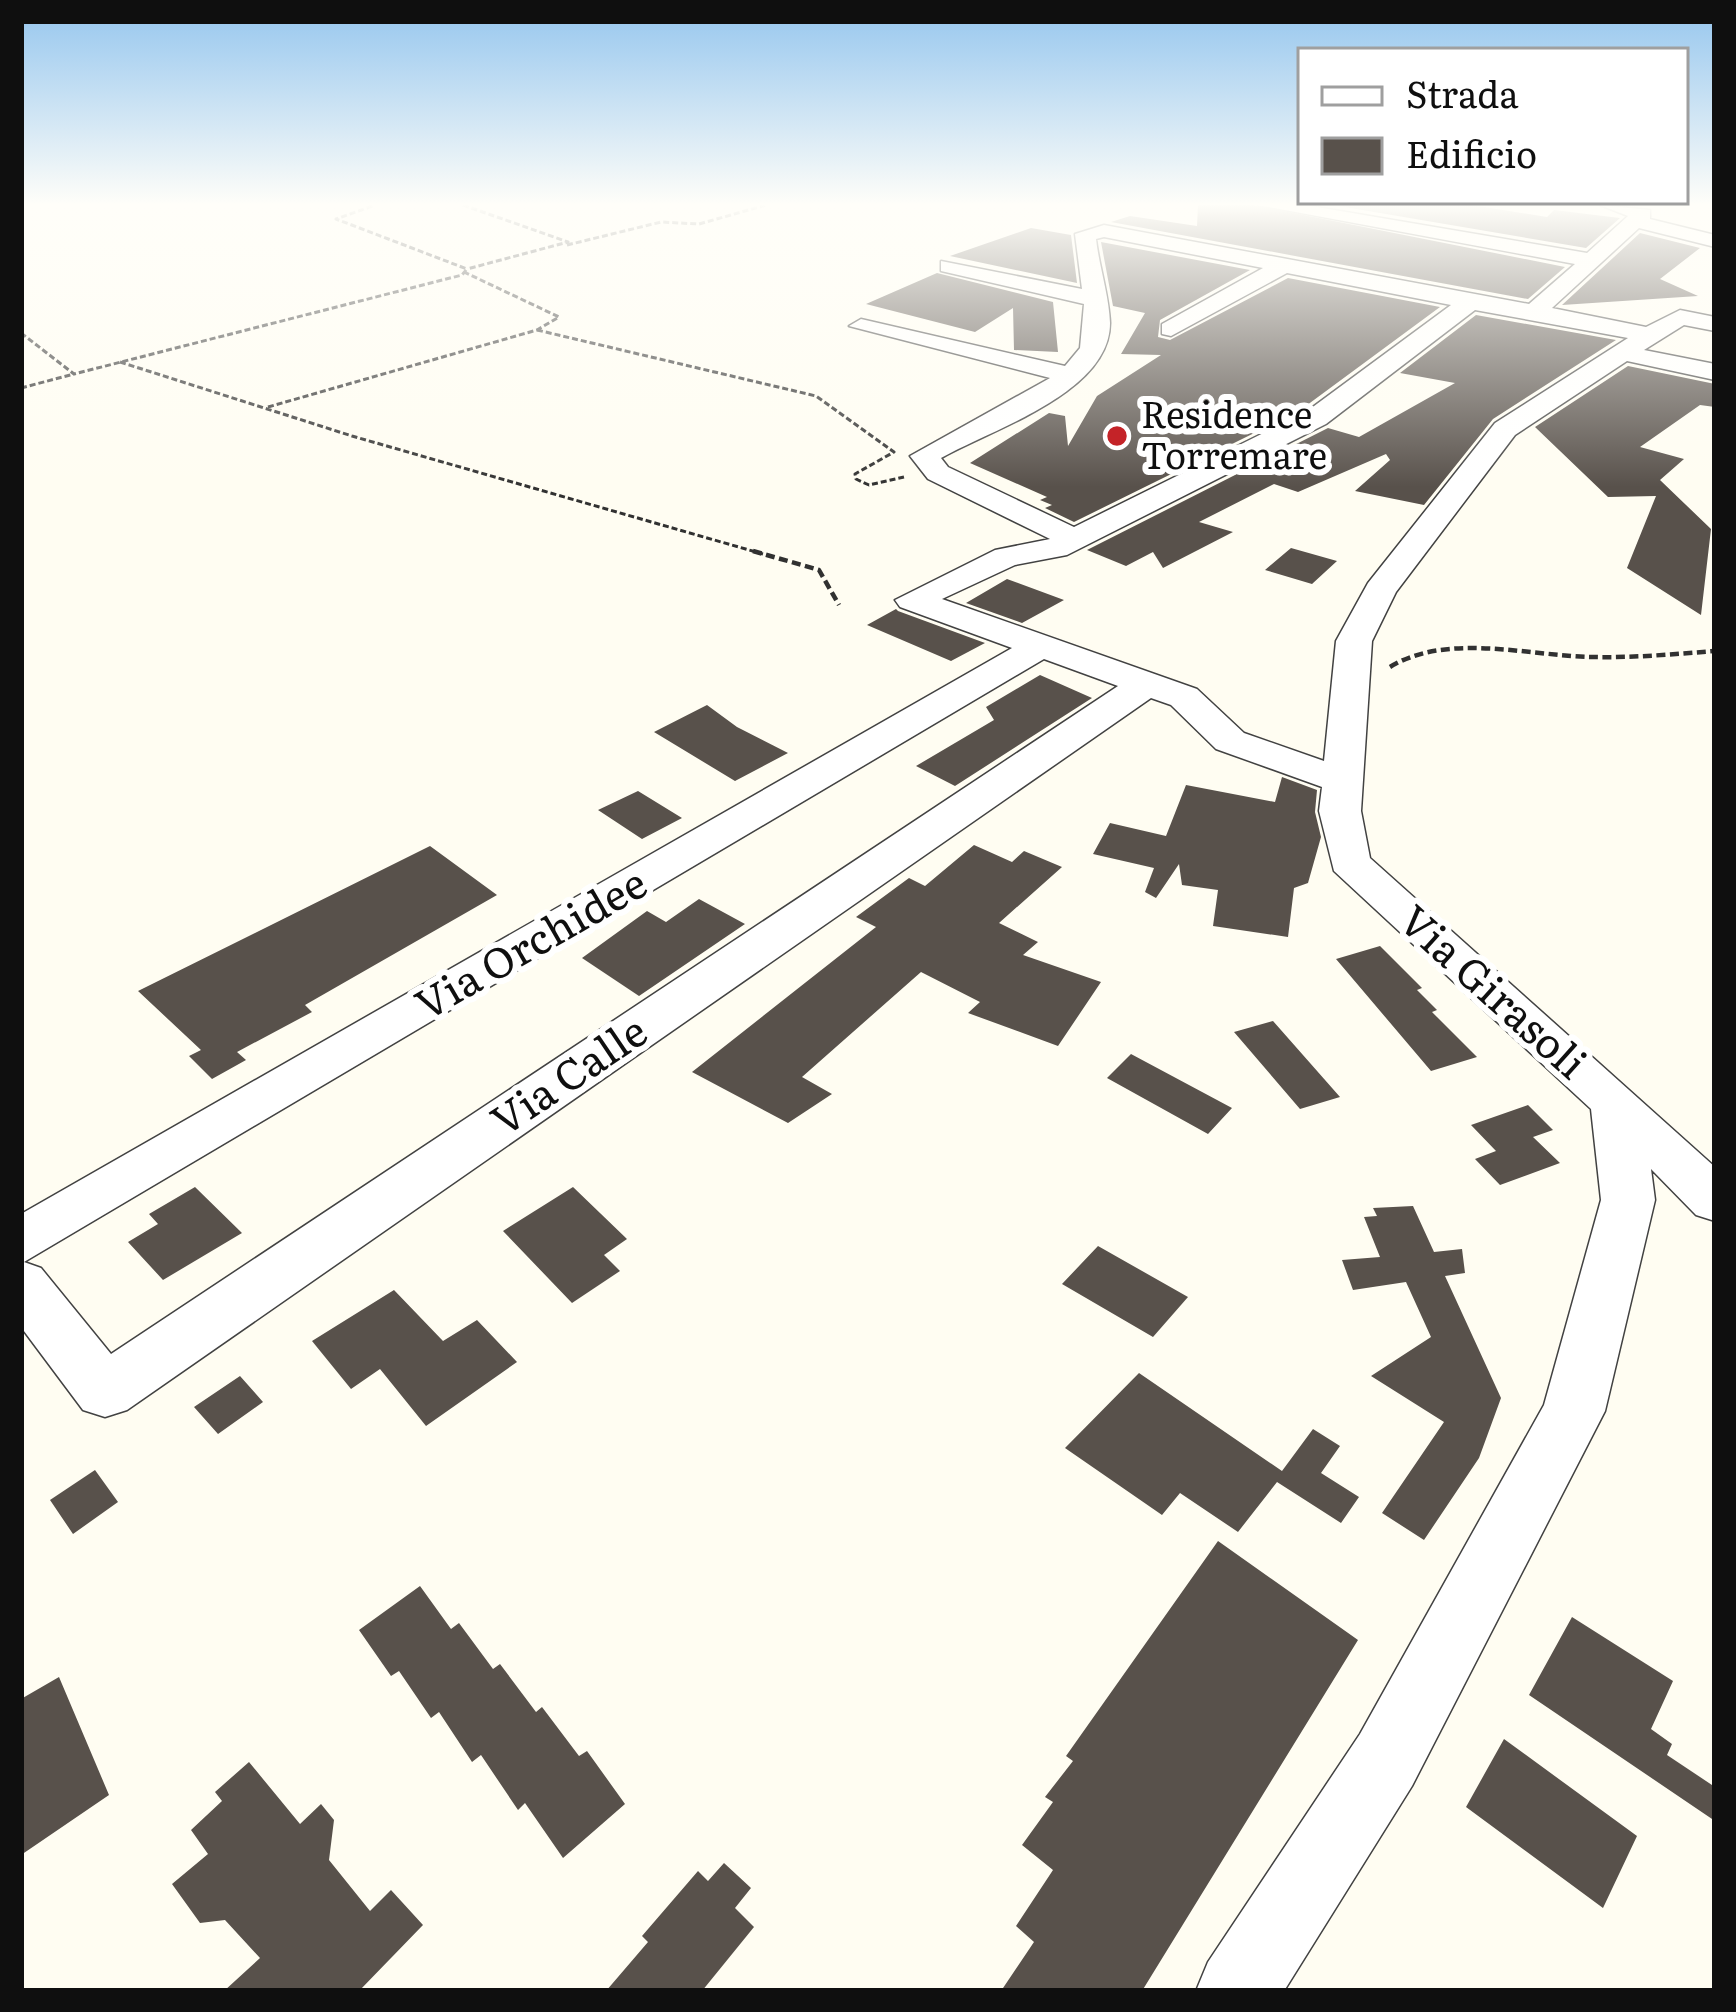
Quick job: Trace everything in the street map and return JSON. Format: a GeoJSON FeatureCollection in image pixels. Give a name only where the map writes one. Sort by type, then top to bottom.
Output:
{"type":"FeatureCollection","features":[{"type":"Feature","properties":{"kind":"street"},"geometry":{"type":"LineString","coordinates":[[1075,539],[938,473],[923,456],[1072,375],[1089,359],[1096,339],[1094,299]]}},
{"type":"Feature","properties":{"kind":"street"},"geometry":{"type":"LineString","coordinates":[[1171,329],[1225,299]]}},
{"type":"Feature","properties":{"kind":"street"},"geometry":{"type":"LineString","coordinates":[[1454,299],[1650,335],[1715,372]]}},
{"type":"Feature","properties":{"kind":"street"},"geometry":{"type":"LineString","coordinates":[[1534,312],[1549,299]]}},
{"type":"Feature","properties":{"kind":"street","name":"Via Girasoli"},"geometry":{"type":"LineString","coordinates":[[1238,1991],[1386,1760],[1574,1411],[1628,1200],[1616,1102],[1348,862],[1340,812],[1354,641],[1379,590],[1505,429],[1707,299]]}},
{"type":"Feature","properties":{"kind":"street"},"geometry":{"type":"LineString","coordinates":[[1343,781],[1229,741],[1184,698],[1120,670],[913,600],[1006,557],[1075,539],[1316,418],[1470,302]]}},
{"type":"Feature","properties":{"kind":"street"},"geometry":{"type":"LineString","coordinates":[[1650,335],[1715,324]]}},
{"type":"Feature","properties":{"kind":"street"},"geometry":{"type":"LineString","coordinates":[[861,326],[1072,375]]}},
{"type":"Feature","properties":{"kind":"street","name":"Via Orchidee"},"geometry":{"type":"LineString","coordinates":[[21,1241],[1041,646]]}},
{"type":"Feature","properties":{"kind":"street","name":"Via Calle"},"geometry":{"type":"LineString","coordinates":[[21,1284],[105,1391],[1120,670]]}},
{"type":"Feature","properties":{"kind":"street"},"geometry":{"type":"LineString","coordinates":[[1616,1102],[1715,1200]]}},
{"type":"Feature","properties":{"kind":"path"},"geometry":{"type":"LineString","coordinates":[[21,388],[357,299]]}},
{"type":"Feature","properties":{"kind":"path"},"geometry":{"type":"LineString","coordinates":[[265,408],[537,330],[559,317],[523,299]]}},
{"type":"Feature","properties":{"kind":"path"},"geometry":{"type":"LineString","coordinates":[[537,330],[816,396],[894,452],[854,474],[856,479],[869,485],[913,473]]}},
{"type":"Feature","properties":{"kind":"path"},"geometry":{"type":"LineString","coordinates":[[21,333],[74,374]]}},
{"type":"Feature","properties":{"kind":"path"},"geometry":{"type":"LineString","coordinates":[[120,362],[819,570],[839,605]]}},
{"type":"Feature","properties":{"kind":"path"},"geometry":{"type":"LineString","coordinates":[[1387,674],[1392,662],[1416,656],[1502,648],[1586,657],[1715,651]]}},
{"type":"Feature","properties":{"kind":"building"},"geometry":{"type":"Polygon","coordinates":[[[878,299],[1053,302],[1058,352],[1014,350],[1013,308],[975,332],[866,304],[878,299]]]}},
{"type":"Feature","properties":{"kind":"building"},"geometry":{"type":"Polygon","coordinates":[[[1112,299],[1198,299],[1160,320],[1158,337],[1170,340],[1248,299],[1398,299],[1440,307],[1299,411],[1074,522],[1045,508],[1052,505],[1040,500],[1047,497],[970,463],[1049,413],[1065,416],[1068,446],[1097,396],[1161,355],[1121,354],[1145,313],[1113,306],[1112,299]]]}},
{"type":"Feature","properties":{"kind":"building"},"geometry":{"type":"Polygon","coordinates":[[[1569,299],[1654,299],[1562,305],[1569,299]]]}},
{"type":"Feature","properties":{"kind":"building"},"geometry":{"type":"Polygon","coordinates":[[[1476,315],[1616,340],[1493,419],[1424,505],[1355,491],[1390,460],[1386,454],[1298,492],[1274,484],[1199,522],[1233,532],[1163,568],[1153,552],[1126,566],[1087,550],[1328,428],[1359,437],[1455,383],[1400,373],[1476,315]]]}},
{"type":"Feature","properties":{"kind":"building"},"geometry":{"type":"Polygon","coordinates":[[[1628,366],[1715,384],[1715,407],[1700,405],[1640,447],[1684,459],[1660,480],[1711,529],[1701,615],[1627,568],[1656,496],[1608,497],[1535,427],[1628,366]]]}},
{"type":"Feature","properties":{"kind":"building"},"geometry":{"type":"Polygon","coordinates":[[[1291,548],[1337,561],[1312,584],[1265,570],[1291,548]]]}},
{"type":"Feature","properties":{"kind":"building"},"geometry":{"type":"Polygon","coordinates":[[[1007,579],[1064,600],[1022,623],[966,603],[1007,579]]]}},
{"type":"Feature","properties":{"kind":"building"},"geometry":{"type":"Polygon","coordinates":[[[896,609],[985,643],[951,661],[867,625],[896,609]]]}},
{"type":"Feature","properties":{"kind":"building"},"geometry":{"type":"Polygon","coordinates":[[[1040,675],[1092,698],[955,786],[916,766],[994,720],[986,707],[1040,675]]]}},
{"type":"Feature","properties":{"kind":"building"},"geometry":{"type":"Polygon","coordinates":[[[707,705],[737,727],[788,753],[735,781],[654,732],[707,705]]]}},
{"type":"Feature","properties":{"kind":"building"},"geometry":{"type":"Polygon","coordinates":[[[1282,777],[1317,790],[1315,812],[1321,837],[1308,883],[1294,888],[1288,937],[1213,926],[1218,890],[1182,885],[1179,864],[1156,898],[1145,892],[1154,868],[1093,854],[1110,823],[1166,836],[1186,785],[1275,802],[1282,777]]]}},
{"type":"Feature","properties":{"kind":"building"},"geometry":{"type":"Polygon","coordinates":[[[638,791],[682,818],[642,839],[598,810],[638,791]]]}},
{"type":"Feature","properties":{"kind":"building"},"geometry":{"type":"Polygon","coordinates":[[[974,845],[1012,862],[1024,851],[1062,867],[999,923],[1038,942],[1023,955],[1101,982],[1058,1046],[968,1013],[980,1002],[921,972],[802,1077],[832,1094],[788,1123],[692,1072],[876,927],[856,917],[909,878],[925,886],[974,845]]]}},
{"type":"Feature","properties":{"kind":"building"},"geometry":{"type":"Polygon","coordinates":[[[430,846],[497,895],[305,1005],[312,1012],[237,1052],[246,1060],[212,1079],[189,1056],[201,1050],[138,991],[430,846]]]}},
{"type":"Feature","properties":{"kind":"building"},"geometry":{"type":"Polygon","coordinates":[[[699,899],[745,924],[639,996],[582,958],[647,911],[666,922],[699,899]]]}},
{"type":"Feature","properties":{"kind":"building"},"geometry":{"type":"Polygon","coordinates":[[[1380,946],[1422,988],[1417,990],[1437,1010],[1432,1012],[1477,1057],[1431,1071],[1336,959],[1380,946]]]}},
{"type":"Feature","properties":{"kind":"building"},"geometry":{"type":"Polygon","coordinates":[[[1273,1021],[1340,1097],[1300,1109],[1234,1032],[1273,1021]]]}},
{"type":"Feature","properties":{"kind":"building"},"geometry":{"type":"Polygon","coordinates":[[[1131,1054],[1232,1108],[1208,1134],[1107,1078],[1131,1054]]]}},
{"type":"Feature","properties":{"kind":"building"},"geometry":{"type":"Polygon","coordinates":[[[1528,1105],[1553,1130],[1533,1137],[1560,1163],[1500,1185],[1475,1159],[1496,1151],[1471,1125],[1528,1105]]]}},
{"type":"Feature","properties":{"kind":"building"},"geometry":{"type":"Polygon","coordinates":[[[195,1187],[242,1233],[163,1280],[128,1242],[158,1224],[149,1214],[195,1187]]]}},
{"type":"Feature","properties":{"kind":"building"},"geometry":{"type":"Polygon","coordinates":[[[573,1187],[627,1239],[604,1255],[620,1271],[572,1303],[503,1231],[573,1187]]]}},
{"type":"Feature","properties":{"kind":"building"},"geometry":{"type":"Polygon","coordinates":[[[1413,1206],[1434,1252],[1462,1249],[1465,1273],[1445,1276],[1501,1398],[1479,1458],[1424,1540],[1382,1513],[1444,1422],[1371,1376],[1431,1337],[1406,1282],[1353,1290],[1342,1260],[1380,1257],[1364,1217],[1377,1216],[1373,1208],[1413,1206]]]}},
{"type":"Feature","properties":{"kind":"building"},"geometry":{"type":"Polygon","coordinates":[[[1098,1246],[1188,1297],[1153,1337],[1062,1284],[1098,1246]]]}},
{"type":"Feature","properties":{"kind":"building"},"geometry":{"type":"Polygon","coordinates":[[[394,1290],[443,1341],[477,1320],[517,1362],[426,1426],[380,1369],[351,1389],[312,1341],[394,1290]]]}},
{"type":"Feature","properties":{"kind":"building"},"geometry":{"type":"Polygon","coordinates":[[[1139,1373],[1282,1471],[1313,1429],[1340,1446],[1321,1473],[1359,1497],[1341,1523],[1277,1482],[1238,1532],[1180,1493],[1162,1515],[1065,1448],[1139,1373]]]}},
{"type":"Feature","properties":{"kind":"building"},"geometry":{"type":"Polygon","coordinates":[[[240,1376],[263,1402],[218,1434],[194,1407],[240,1376]]]}},
{"type":"Feature","properties":{"kind":"building"},"geometry":{"type":"Polygon","coordinates":[[[95,1470],[118,1502],[73,1534],[50,1500],[95,1470]]]}},
{"type":"Feature","properties":{"kind":"building"},"geometry":{"type":"Polygon","coordinates":[[[1218,1541],[1358,1640],[1142,1991],[1001,1991],[1034,1942],[1016,1926],[1053,1870],[1022,1845],[1053,1802],[1045,1797],[1073,1761],[1066,1756],[1218,1541]]]}},
{"type":"Feature","properties":{"kind":"building"},"geometry":{"type":"Polygon","coordinates":[[[420,1586],[451,1629],[459,1623],[493,1669],[500,1664],[536,1712],[542,1707],[579,1756],[587,1751],[625,1804],[563,1858],[525,1803],[518,1810],[481,1755],[472,1762],[439,1712],[431,1718],[399,1671],[391,1676],[359,1630],[420,1586]]]}},
{"type":"Feature","properties":{"kind":"building"},"geometry":{"type":"Polygon","coordinates":[[[1572,1617],[1673,1681],[1651,1729],[1672,1744],[1667,1755],[1715,1787],[1715,1821],[1529,1695],[1572,1617]]]}},
{"type":"Feature","properties":{"kind":"building"},"geometry":{"type":"Polygon","coordinates":[[[59,1677],[109,1795],[21,1855],[21,1699],[59,1677]]]}},
{"type":"Feature","properties":{"kind":"building"},"geometry":{"type":"Polygon","coordinates":[[[1504,1739],[1637,1836],[1603,1908],[1466,1807],[1504,1739]]]}},
{"type":"Feature","properties":{"kind":"building"},"geometry":{"type":"Polygon","coordinates":[[[249,1762],[300,1824],[321,1804],[334,1820],[329,1860],[370,1911],[391,1890],[423,1925],[359,1991],[224,1991],[260,1958],[225,1920],[200,1923],[172,1884],[208,1854],[191,1830],[222,1801],[215,1792],[249,1762]]]}},
{"type":"Feature","properties":{"kind":"building"},"geometry":{"type":"Polygon","coordinates":[[[724,1863],[751,1888],[735,1908],[754,1927],[702,1991],[606,1991],[648,1942],[642,1936],[698,1871],[708,1881],[724,1863]]]}},
{"type":"Feature","properties":{"kind":"place","name":"Residence Torremare"},"geometry":{"type":"Point","coordinates":[1117,436]}}]}
